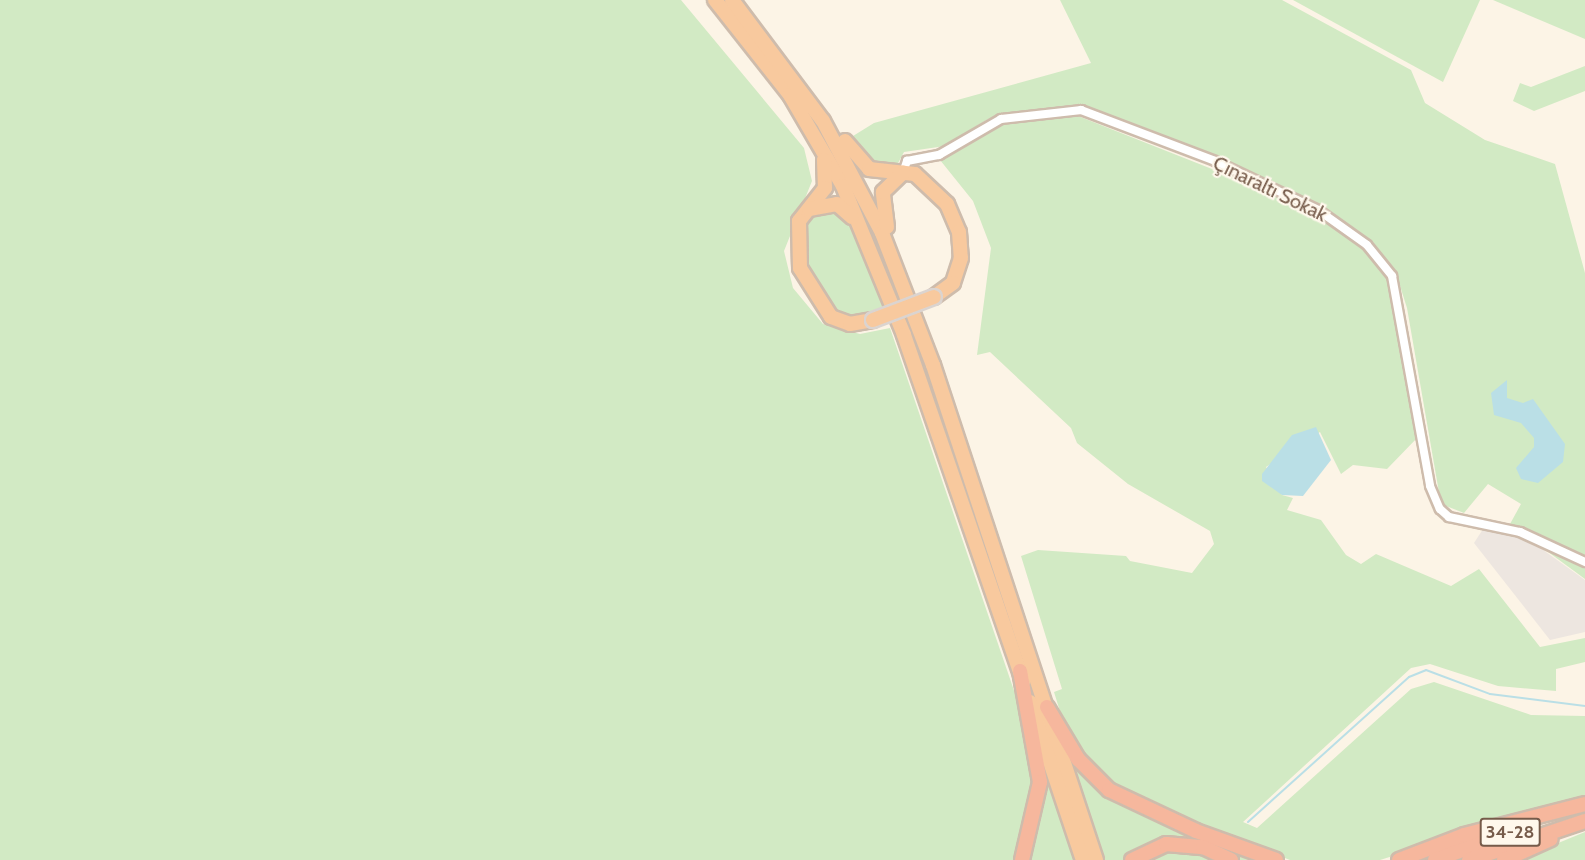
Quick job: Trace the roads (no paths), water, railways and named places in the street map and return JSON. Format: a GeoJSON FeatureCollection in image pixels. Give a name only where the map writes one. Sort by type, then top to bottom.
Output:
{"type":"FeatureCollection","features":[{"type":"Feature","properties":{"kind":"highway"},"geometry":{"type":"LineString","coordinates":[[715,0],[812,127],[879,267],[1020,671],[1083,860]]}},
{"type":"Feature","properties":{"kind":"highway"},"geometry":{"type":"LineString","coordinates":[[732,0],[772,46],[864,165],[875,172],[903,172],[921,176],[936,189],[959,232],[956,277],[934,297],[873,320],[837,321],[810,291],[796,243],[805,211],[827,177],[812,127]]}},
{"type":"Feature","properties":{"kind":"highway"},"geometry":{"type":"LineString","coordinates":[[772,46],[847,159],[917,318]]}},
{"type":"Feature","properties":{"kind":"highway"},"geometry":{"type":"LineString","coordinates":[[903,172],[886,187],[881,206],[1096,860]]}},
{"type":"Feature","properties":{"kind":"highway"},"geometry":{"type":"LineString","coordinates":[[805,211],[827,203],[843,206],[879,267]]}},
{"type":"Feature","properties":{"kind":"highway"},"geometry":{"type":"LineString","coordinates":[[1020,671],[1040,782],[1022,860]]}},
{"type":"Feature","properties":{"kind":"highway"},"geometry":{"type":"LineString","coordinates":[[1047,707],[1078,759],[1109,790],[1196,831],[1276,860]]}},
{"type":"Feature","properties":{"kind":"highway"},"geometry":{"type":"LineString","coordinates":[[1400,859],[1464,835],[1585,805]]}},
{"type":"Feature","properties":{"kind":"highway","name":"34-28"},"geometry":{"type":"LineString","coordinates":[[1435,860],[1585,805]]}},
{"type":"Feature","properties":{"kind":"highway","name":"34-28"},"geometry":{"type":"LineString","coordinates":[[1469,860],[1585,821]]}},
{"type":"Feature","properties":{"kind":"highway"},"geometry":{"type":"LineString","coordinates":[[1504,860],[1585,826]]}},
{"type":"Feature","properties":{"kind":"highway"},"geometry":{"type":"LineString","coordinates":[[1132,860],[1166,844],[1203,847],[1231,860]]}},
{"type":"Feature","properties":{"kind":"street","name":"Çınaraltı Sokak"},"geometry":{"type":"LineString","coordinates":[[903,172],[907,160],[939,155],[1001,119],[1081,110],[1215,161],[1318,210],[1367,245],[1392,276],[1430,486],[1440,509],[1449,517],[1520,531],[1585,562]]}},
{"type":"Feature","properties":{"kind":"water"},"geometry":{"type":"Polygon","coordinates":[[[1507,380],[1507,398],[1523,403],[1533,399],[1565,444],[1563,462],[1538,483],[1521,479],[1516,468],[1534,447],[1534,438],[1521,423],[1494,415],[1491,393],[1507,380]]]}},
{"type":"Feature","properties":{"kind":"water"},"geometry":{"type":"Polygon","coordinates":[[[1316,427],[1331,460],[1303,496],[1282,495],[1262,481],[1262,474],[1292,435],[1316,427]]]}},
{"type":"Feature","properties":{"kind":"waterway"},"geometry":{"type":"LineString","coordinates":[[1248,822],[1409,677],[1426,670],[1490,694],[1585,706]]}}]}
